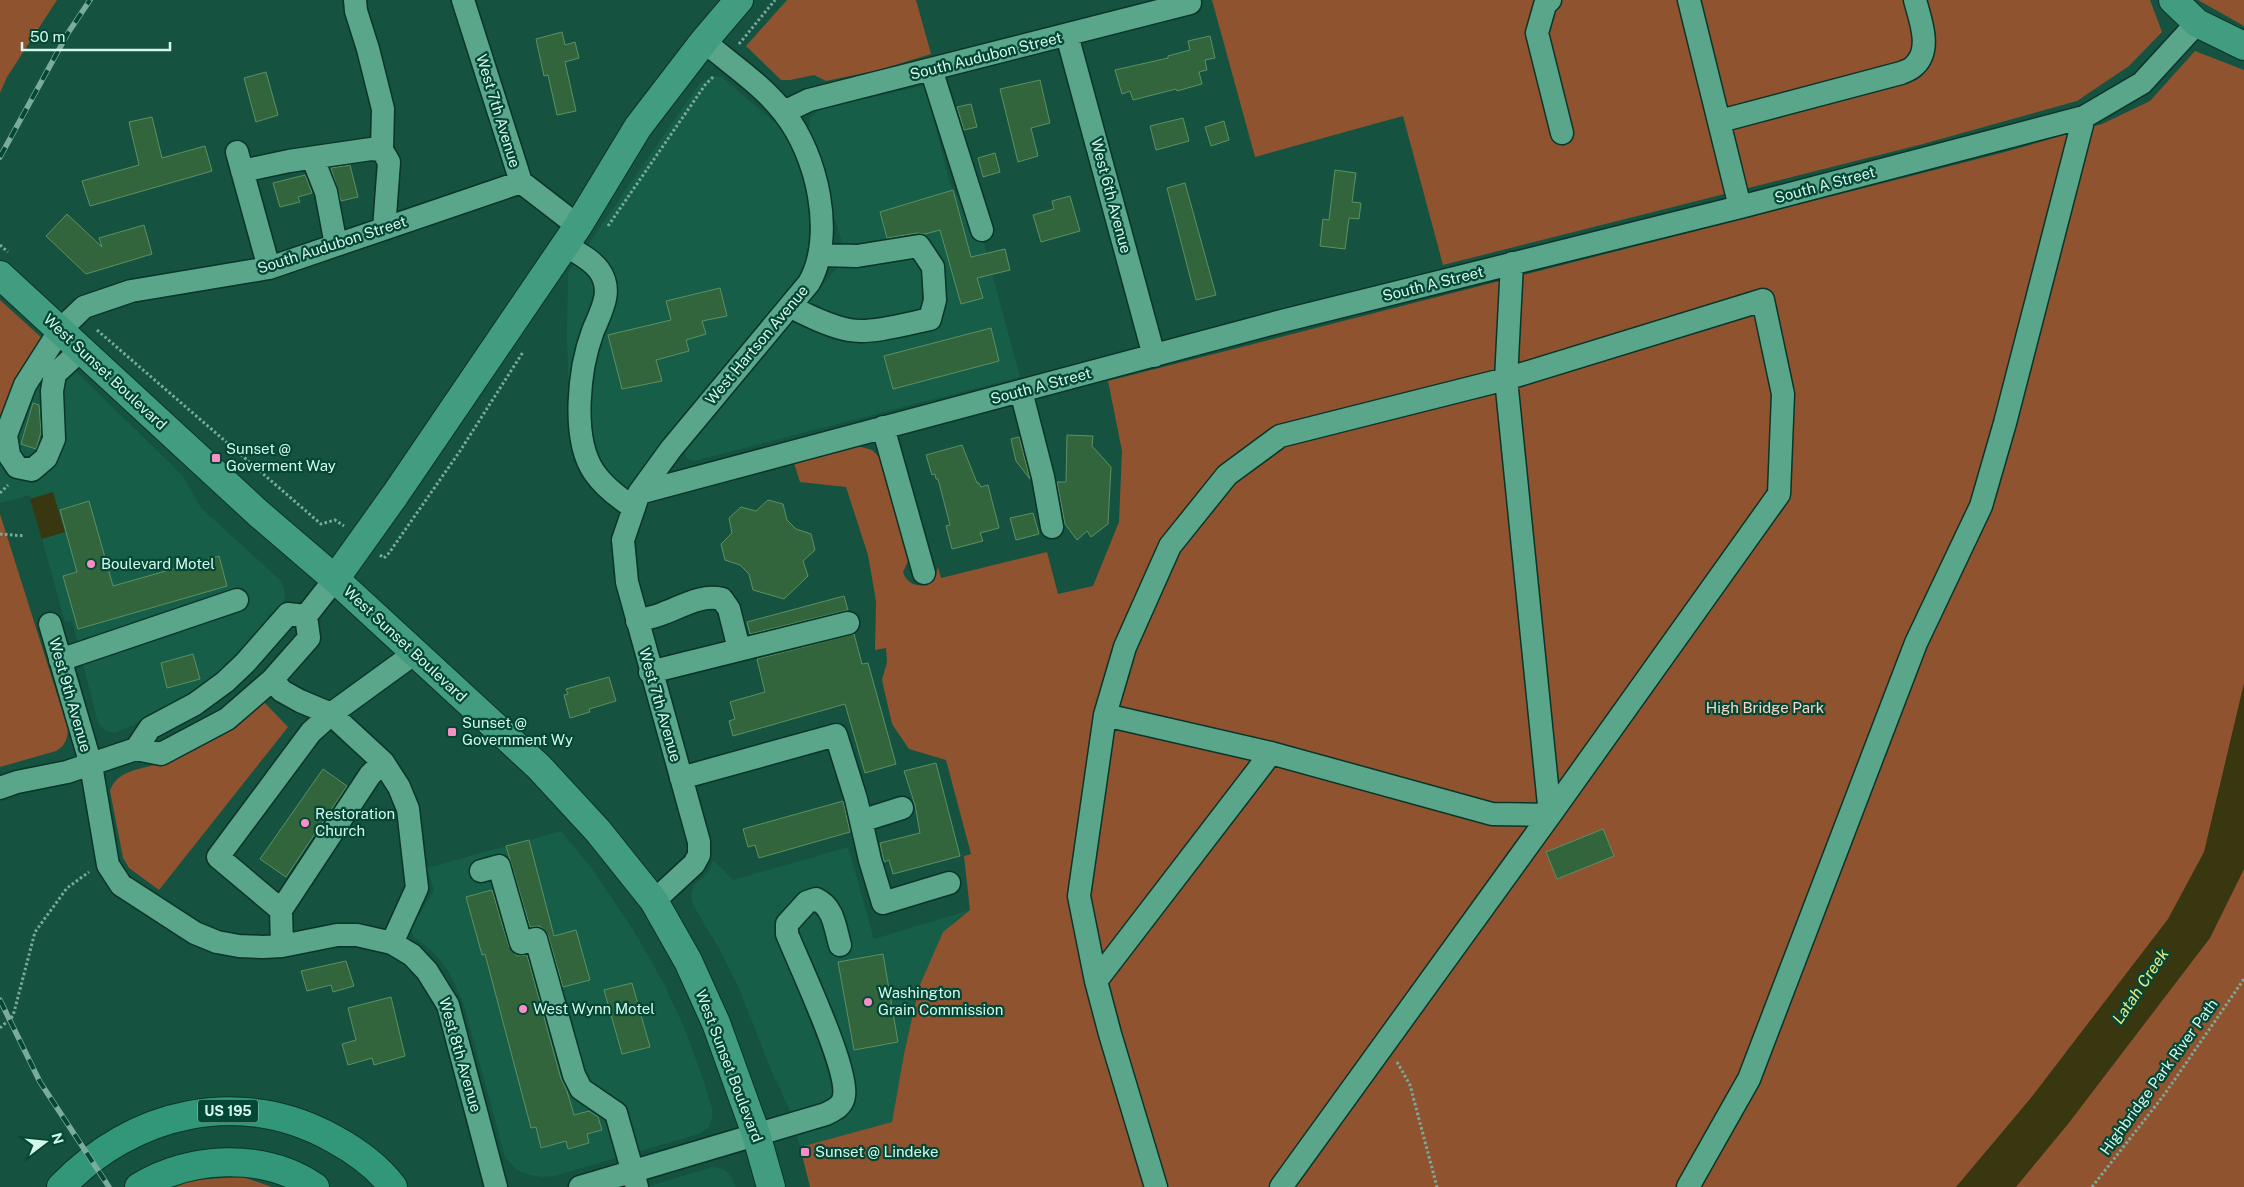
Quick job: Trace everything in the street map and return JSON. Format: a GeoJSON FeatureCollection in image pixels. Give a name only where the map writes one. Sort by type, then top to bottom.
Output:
{"type":"FeatureCollection","features":[{"type":"Feature","properties":{"kind":"highway","name":"US 195"},"geometry":{"type":"LineString","coordinates":[[62,1187],[81,1166],[107,1148],[136,1132],[185,1116],[220,1111],[247,1111],[286,1118],[316,1129],[367,1161],[393,1187]]}},
{"type":"Feature","properties":{"kind":"highway"},"geometry":{"type":"LineString","coordinates":[[138,1187],[150,1180],[179,1169],[225,1162],[250,1163],[272,1168],[290,1174],[315,1187]]}},
{"type":"Feature","properties":{"kind":"main road"},"geometry":{"type":"LineString","coordinates":[[335,579],[395,495],[572,235],[638,128],[704,42],[740,0]]}},
{"type":"Feature","properties":{"kind":"main road"},"geometry":{"type":"LineString","coordinates":[[2173,0],[2197,23],[2240,44]]}},
{"type":"Feature","properties":{"kind":"main road","name":"West Sunset Boulevard"},"geometry":{"type":"LineString","coordinates":[[0,275],[258,513],[335,579],[539,767],[598,831],[654,901],[688,961],[716,1023],[756,1134],[771,1187]]}},
{"type":"Feature","properties":{"kind":"street"},"geometry":{"type":"LineString","coordinates":[[355,0],[356,11],[383,109],[382,150],[389,162],[384,229]]}},
{"type":"Feature","properties":{"kind":"street","name":"West 7th Avenue"},"geometry":{"type":"LineString","coordinates":[[463,0],[521,182],[572,235],[586,258],[599,270],[606,291],[601,316],[593,330],[579,397],[580,426],[584,453],[594,473],[616,496],[636,500],[623,540],[627,582],[650,672],[699,842],[699,855],[694,864],[654,901]]}},
{"type":"Feature","properties":{"kind":"street"},"geometry":{"type":"LineString","coordinates":[[1550,0],[1545,5],[1537,33],[1562,133]]}},
{"type":"Feature","properties":{"kind":"street"},"geometry":{"type":"LineString","coordinates":[[1689,0],[1740,207]]}},
{"type":"Feature","properties":{"kind":"street"},"geometry":{"type":"LineString","coordinates":[[1720,121],[1901,73],[1916,65],[1922,52],[1924,36],[1915,0]]}},
{"type":"Feature","properties":{"kind":"street","name":"South Audubon Street"},"geometry":{"type":"LineString","coordinates":[[784,112],[803,102],[1190,3]]}},
{"type":"Feature","properties":{"kind":"street","name":"South A Street"},"geometry":{"type":"LineString","coordinates":[[636,500],[883,428],[1021,391],[2084,117],[2142,83],[2197,23]]}},
{"type":"Feature","properties":{"kind":"street","name":"West 6th Avenue"},"geometry":{"type":"LineString","coordinates":[[1067,36],[1154,356]]}},
{"type":"Feature","properties":{"kind":"street","name":"West Hartson Avenue"},"geometry":{"type":"LineString","coordinates":[[636,500],[671,449],[803,292],[815,272],[820,255],[822,223],[818,193],[804,148],[793,124],[766,93],[704,42]]}},
{"type":"Feature","properties":{"kind":"street"},"geometry":{"type":"LineString","coordinates":[[931,69],[982,230]]}},
{"type":"Feature","properties":{"kind":"street"},"geometry":{"type":"LineString","coordinates":[[1688,1187],[1749,1079],[1916,643],[1981,506],[2005,423],[2084,117]]}},
{"type":"Feature","properties":{"kind":"street"},"geometry":{"type":"LineString","coordinates":[[269,268],[239,162],[313,159],[370,150],[382,150]]}},
{"type":"Feature","properties":{"kind":"street"},"geometry":{"type":"LineString","coordinates":[[313,159],[326,192],[336,245]]}},
{"type":"Feature","properties":{"kind":"street","name":"South Audubon Street"},"geometry":{"type":"LineString","coordinates":[[81,350],[55,374],[52,391],[54,439],[46,458],[32,470],[17,467],[9,455],[6,435],[24,385],[60,330],[84,307],[131,291],[269,268],[521,182]]}},
{"type":"Feature","properties":{"kind":"street"},"geometry":{"type":"LineString","coordinates":[[791,307],[813,318],[850,330],[886,328],[930,319],[936,300],[933,266],[918,246],[857,256],[820,255]]}},
{"type":"Feature","properties":{"kind":"street"},"geometry":{"type":"LineString","coordinates":[[1512,263],[1506,379],[1550,815]]}},
{"type":"Feature","properties":{"kind":"street"},"geometry":{"type":"LineString","coordinates":[[1156,1187],[1096,981],[1079,896],[1105,715],[1125,648],[1170,546],[1227,475],[1280,436],[1506,379],[1763,300],[1783,394],[1779,494],[1281,1187]]}},
{"type":"Feature","properties":{"kind":"street"},"geometry":{"type":"LineString","coordinates":[[1021,391],[1043,477],[1052,527]]}},
{"type":"Feature","properties":{"kind":"street"},"geometry":{"type":"LineString","coordinates":[[883,428],[924,573]]}},
{"type":"Feature","properties":{"kind":"street"},"geometry":{"type":"LineString","coordinates":[[0,788],[91,765],[136,749],[161,754],[227,719],[272,680],[309,638],[306,616],[335,579]]}},
{"type":"Feature","properties":{"kind":"street"},"geometry":{"type":"LineString","coordinates":[[637,621],[711,596],[722,599],[729,609],[740,649]]}},
{"type":"Feature","properties":{"kind":"street"},"geometry":{"type":"LineString","coordinates":[[60,660],[237,600]]}},
{"type":"Feature","properties":{"kind":"street"},"geometry":{"type":"LineString","coordinates":[[136,749],[150,728],[195,704],[225,682],[246,663],[288,614],[306,616]]}},
{"type":"Feature","properties":{"kind":"street"},"geometry":{"type":"LineString","coordinates":[[650,672],[848,623]]}},
{"type":"Feature","properties":{"kind":"street","name":"West 9th Avenue"},"geometry":{"type":"LineString","coordinates":[[50,624],[91,765],[108,865]]}},
{"type":"Feature","properties":{"kind":"street"},"geometry":{"type":"LineString","coordinates":[[281,910],[218,857],[311,732],[332,714],[415,653]]}},
{"type":"Feature","properties":{"kind":"street"},"geometry":{"type":"LineString","coordinates":[[272,680],[282,690],[300,701],[332,714],[384,762],[399,787],[408,809],[417,888],[392,943]]}},
{"type":"Feature","properties":{"kind":"street"},"geometry":{"type":"LineString","coordinates":[[1105,715],[1271,753],[1492,814],[1550,815]]}},
{"type":"Feature","properties":{"kind":"street"},"geometry":{"type":"LineString","coordinates":[[681,778],[836,735],[883,903],[950,883]]}},
{"type":"Feature","properties":{"kind":"street"},"geometry":{"type":"LineString","coordinates":[[1096,981],[1271,753]]}},
{"type":"Feature","properties":{"kind":"street"},"geometry":{"type":"LineString","coordinates":[[282,946],[281,910],[370,775],[384,762]]}},
{"type":"Feature","properties":{"kind":"street"},"geometry":{"type":"LineString","coordinates":[[861,822],[902,808]]}},
{"type":"Feature","properties":{"kind":"street","name":"West 8th Avenue"},"geometry":{"type":"LineString","coordinates":[[108,865],[121,884],[195,933],[217,942],[239,946],[282,946],[337,935],[357,935],[392,943],[412,955],[427,971],[448,1004],[496,1187]]}},
{"type":"Feature","properties":{"kind":"street"},"geometry":{"type":"LineString","coordinates":[[481,871],[500,866],[521,943],[536,939],[574,1075],[581,1089],[616,1113],[635,1179]]}},
{"type":"Feature","properties":{"kind":"street"},"geometry":{"type":"LineString","coordinates":[[580,1187],[635,1179],[756,1134],[826,1114],[838,1107],[844,1097],[844,1082],[838,1059],[787,934],[787,924],[806,902],[816,898],[824,902],[830,911],[840,945]]}},
{"type":"Feature","properties":{"kind":"path"},"geometry":{"type":"LineString","coordinates":[[740,42],[775,0]]}},
{"type":"Feature","properties":{"kind":"path"},"geometry":{"type":"LineString","coordinates":[[607,227],[705,85],[713,78]]}},
{"type":"Feature","properties":{"kind":"path"},"geometry":{"type":"LineString","coordinates":[[115,345],[321,524],[335,520]]}},
{"type":"Feature","properties":{"kind":"path"},"geometry":{"type":"LineString","coordinates":[[384,558],[460,451],[525,349]]}},
{"type":"Feature","properties":{"kind":"path"},"geometry":{"type":"LineString","coordinates":[[0,534],[25,536]]}},
{"type":"Feature","properties":{"kind":"path"},"geometry":{"type":"LineString","coordinates":[[0,1028],[12,1016],[35,932],[67,888],[94,869],[108,865]]}},
{"type":"Feature","properties":{"kind":"path","name":"Highbridge Park River Path"},"geometry":{"type":"LineString","coordinates":[[2092,1187],[2164,1095],[2244,978]]}},
{"type":"Feature","properties":{"kind":"path"},"geometry":{"type":"LineString","coordinates":[[1385,1044],[1410,1085],[1437,1187]]}},
{"type":"Feature","properties":{"kind":"shaded area"},"geometry":{"type":"Polygon","coordinates":[[[711,76],[722,77],[777,124],[791,145],[805,177],[810,200],[810,229],[806,261],[791,292],[632,483],[623,505],[569,398],[567,338],[568,273],[699,84],[711,76]]]}},
{"type":"Feature","properties":{"kind":"shaded area"},"geometry":{"type":"Polygon","coordinates":[[[925,85],[950,184],[982,236],[1020,377],[694,461],[688,459],[685,455],[686,447],[842,262],[845,253],[809,132],[810,118],[819,110],[925,85]]]}},
{"type":"Feature","properties":{"kind":"shaded area"},"geometry":{"type":"Polygon","coordinates":[[[43,339],[183,476],[201,508],[279,579],[284,588],[285,598],[282,608],[228,665],[188,696],[157,715],[115,733],[106,731],[98,723],[72,621],[65,622],[30,495],[0,503],[0,431],[43,339]]]}},
{"type":"Feature","properties":{"kind":"shaded area"},"geometry":{"type":"Polygon","coordinates":[[[561,831],[592,869],[632,928],[663,982],[684,1027],[702,1076],[712,1108],[712,1119],[709,1127],[699,1134],[554,1176],[543,1177],[517,1170],[505,1157],[463,1002],[449,972],[434,953],[413,936],[411,929],[434,890],[427,868],[561,831]]]}},
{"type":"Feature","properties":{"kind":"shaded area"},"geometry":{"type":"Polygon","coordinates":[[[848,847],[874,939],[970,910],[954,921],[919,987],[904,1054],[892,1122],[800,1147],[789,1108],[771,1070],[741,993],[721,952],[692,903],[691,894],[694,885],[708,873],[713,860],[733,880],[848,847]]]}},
{"type":"Feature","properties":{"kind":"shaded area"},"geometry":{"type":"Polygon","coordinates":[[[713,1167],[724,1169],[732,1178],[735,1187],[646,1187],[713,1167]]]}},
{"type":"Feature","properties":{"kind":"green space"},"geometry":{"type":"Polygon","coordinates":[[[0,0],[57,0],[7,77],[0,93],[0,0]]]}},
{"type":"Feature","properties":{"kind":"green space"},"geometry":{"type":"Polygon","coordinates":[[[787,0],[916,0],[931,54],[879,70],[826,81],[814,75],[781,80],[746,46],[787,0]]]}},
{"type":"Feature","properties":{"kind":"green space"},"geometry":{"type":"Polygon","coordinates":[[[1212,0],[2150,0],[2162,32],[2129,66],[2077,101],[1923,144],[1443,265],[1403,116],[1255,157],[1212,0]]]}},
{"type":"Feature","properties":{"kind":"green space"},"geometry":{"type":"Polygon","coordinates":[[[2198,0],[2244,0],[2244,26],[2198,0]]]}},
{"type":"Feature","properties":{"kind":"green space","name":"High Bridge Park"},"geometry":{"type":"Polygon","coordinates":[[[2195,51],[2244,70],[2244,1187],[810,1187],[800,1147],[892,1122],[904,1054],[919,987],[943,932],[970,910],[964,856],[971,854],[946,760],[909,749],[892,724],[882,680],[887,662],[886,648],[875,650],[876,601],[868,555],[846,487],[800,482],[794,463],[858,446],[872,450],[881,459],[913,550],[903,572],[908,581],[916,585],[925,585],[934,581],[938,567],[941,578],[1047,552],[1058,594],[1093,586],[1119,522],[1122,451],[1108,381],[2005,152],[2102,124],[2150,101],[2195,51]]]}},
{"type":"Feature","properties":{"kind":"green space"},"geometry":{"type":"Polygon","coordinates":[[[0,300],[43,339],[0,431],[0,300]]]}},
{"type":"Feature","properties":{"kind":"green space"},"geometry":{"type":"Polygon","coordinates":[[[0,514],[68,729],[65,742],[56,751],[0,767],[0,514]]]}},
{"type":"Feature","properties":{"kind":"green space"},"geometry":{"type":"Polygon","coordinates":[[[264,702],[288,727],[159,890],[129,868],[123,858],[110,791],[113,784],[129,772],[157,764],[199,744],[264,702]]]}},
{"type":"Feature","properties":{"kind":"green space"},"geometry":{"type":"Polygon","coordinates":[[[243,1177],[272,1187],[175,1187],[193,1180],[243,1177]]]}},
{"type":"Feature","properties":{"kind":"water"},"geometry":{"type":"Polygon","coordinates":[[[53,492],[65,532],[42,539],[30,499],[53,492]]]}},
{"type":"Feature","properties":{"kind":"water","name":"Latah Creek"},"geometry":{"type":"Polygon","coordinates":[[[2244,683],[2244,869],[2210,938],[2068,1124],[2016,1187],[1956,1187],[2030,1099],[2168,919],[2204,852],[2244,683]]]}},
{"type":"Feature","properties":{"kind":"building"},"geometry":{"type":"Polygon","coordinates":[[[562,32],[565,45],[575,42],[579,58],[565,62],[576,111],[557,115],[548,75],[544,76],[536,39],[562,32]]]}},
{"type":"Feature","properties":{"kind":"building"},"geometry":{"type":"Polygon","coordinates":[[[1210,36],[1215,58],[1205,60],[1207,70],[1199,72],[1202,84],[1133,100],[1130,91],[1122,94],[1115,70],[1168,58],[1168,56],[1190,50],[1188,41],[1210,36]]]}},
{"type":"Feature","properties":{"kind":"building"},"geometry":{"type":"Polygon","coordinates":[[[266,72],[278,115],[256,122],[244,78],[266,72]]]}},
{"type":"Feature","properties":{"kind":"building"},"geometry":{"type":"Polygon","coordinates":[[[1040,80],[1050,123],[1031,128],[1038,156],[1018,162],[1000,89],[1040,80]]]}},
{"type":"Feature","properties":{"kind":"building"},"geometry":{"type":"Polygon","coordinates":[[[971,104],[977,127],[964,130],[957,107],[971,104]]]}},
{"type":"Feature","properties":{"kind":"building"},"geometry":{"type":"Polygon","coordinates":[[[152,117],[162,158],[205,146],[212,171],[90,206],[82,181],[139,165],[129,122],[152,117]]]}},
{"type":"Feature","properties":{"kind":"building"},"geometry":{"type":"Polygon","coordinates":[[[1183,118],[1189,141],[1156,150],[1150,126],[1183,118]]]}},
{"type":"Feature","properties":{"kind":"building"},"geometry":{"type":"Polygon","coordinates":[[[1224,121],[1229,140],[1211,146],[1205,127],[1224,121]]]}},
{"type":"Feature","properties":{"kind":"building"},"geometry":{"type":"Polygon","coordinates":[[[995,153],[1000,172],[983,177],[978,158],[995,153]]]}},
{"type":"Feature","properties":{"kind":"building"},"geometry":{"type":"Polygon","coordinates":[[[350,165],[358,197],[341,201],[331,168],[350,165]]]}},
{"type":"Feature","properties":{"kind":"building"},"geometry":{"type":"Polygon","coordinates":[[[1335,170],[1356,173],[1352,202],[1361,203],[1359,219],[1349,218],[1345,249],[1320,246],[1323,219],[1329,220],[1335,170]]]}},
{"type":"Feature","properties":{"kind":"building"},"geometry":{"type":"Polygon","coordinates":[[[305,175],[312,193],[298,197],[300,202],[280,207],[273,183],[305,175]]]}},
{"type":"Feature","properties":{"kind":"building"},"geometry":{"type":"Polygon","coordinates":[[[1185,183],[1216,295],[1196,300],[1167,188],[1185,183]]]}},
{"type":"Feature","properties":{"kind":"building"},"geometry":{"type":"Polygon","coordinates":[[[953,190],[971,257],[1005,249],[1010,270],[977,278],[983,298],[961,304],[940,230],[925,234],[917,233],[887,238],[880,212],[953,190]]]}},
{"type":"Feature","properties":{"kind":"building"},"geometry":{"type":"Polygon","coordinates":[[[1070,196],[1080,231],[1041,242],[1033,215],[1054,209],[1052,201],[1070,196]]]}},
{"type":"Feature","properties":{"kind":"building"},"geometry":{"type":"Polygon","coordinates":[[[67,214],[102,247],[99,238],[144,225],[152,254],[86,274],[46,236],[67,214]]]}},
{"type":"Feature","properties":{"kind":"building"},"geometry":{"type":"Polygon","coordinates":[[[720,288],[727,316],[702,321],[706,334],[686,340],[689,351],[656,360],[662,381],[622,389],[608,335],[671,320],[666,301],[720,288]]]}},
{"type":"Feature","properties":{"kind":"building"},"geometry":{"type":"Polygon","coordinates":[[[991,328],[999,361],[893,389],[884,356],[991,328]]]}},
{"type":"Feature","properties":{"kind":"building"},"geometry":{"type":"Polygon","coordinates":[[[33,403],[39,405],[41,432],[36,449],[21,444],[33,403]]]}},
{"type":"Feature","properties":{"kind":"building"},"geometry":{"type":"Polygon","coordinates":[[[1067,435],[1093,436],[1092,446],[1111,467],[1108,524],[1091,537],[1087,531],[1077,540],[1065,524],[1057,482],[1066,482],[1067,435]]]}},
{"type":"Feature","properties":{"kind":"building"},"geometry":{"type":"Polygon","coordinates":[[[1019,437],[1030,479],[1016,461],[1011,439],[1019,437]]]}},
{"type":"Feature","properties":{"kind":"building"},"geometry":{"type":"Polygon","coordinates":[[[962,445],[977,483],[981,487],[988,485],[999,528],[980,533],[983,541],[952,549],[946,526],[950,525],[938,479],[936,479],[935,474],[932,475],[926,455],[962,445]]]}},
{"type":"Feature","properties":{"kind":"building"},"geometry":{"type":"Polygon","coordinates":[[[768,500],[783,504],[787,520],[796,529],[811,534],[815,550],[803,561],[808,576],[784,599],[753,590],[749,574],[740,565],[725,560],[721,544],[732,533],[729,518],[741,507],[756,511],[768,500]]]}},
{"type":"Feature","properties":{"kind":"building","name":"Boulevard Motel"},"geometry":{"type":"Polygon","coordinates":[[[89,501],[113,586],[219,556],[227,586],[78,629],[63,576],[77,572],[60,510],[89,501]]]}},
{"type":"Feature","properties":{"kind":"building"},"geometry":{"type":"Polygon","coordinates":[[[1033,513],[1039,534],[1016,540],[1010,518],[1033,513]]]}},
{"type":"Feature","properties":{"kind":"building"},"geometry":{"type":"Polygon","coordinates":[[[844,596],[848,610],[750,634],[747,622],[844,596]]]}},
{"type":"Feature","properties":{"kind":"building"},"geometry":{"type":"Polygon","coordinates":[[[854,634],[862,664],[868,663],[896,764],[865,773],[845,704],[733,736],[729,721],[735,719],[730,702],[765,692],[757,659],[854,634]]]}},
{"type":"Feature","properties":{"kind":"building"},"geometry":{"type":"Polygon","coordinates":[[[193,654],[200,679],[167,688],[161,663],[193,654]]]}},
{"type":"Feature","properties":{"kind":"building"},"geometry":{"type":"Polygon","coordinates":[[[609,677],[616,701],[589,709],[590,712],[570,718],[564,695],[568,694],[566,689],[609,677]]]}},
{"type":"Feature","properties":{"kind":"building"},"geometry":{"type":"Polygon","coordinates":[[[936,763],[960,856],[893,874],[889,860],[884,862],[880,843],[920,833],[915,805],[904,771],[936,763]]]}},
{"type":"Feature","properties":{"kind":"building","name":"Restoration Church"},"geometry":{"type":"Polygon","coordinates":[[[323,769],[347,786],[286,877],[260,859],[323,769]]]}},
{"type":"Feature","properties":{"kind":"building"},"geometry":{"type":"Polygon","coordinates":[[[843,801],[850,832],[759,858],[755,845],[748,847],[743,829],[843,801]]]}},
{"type":"Feature","properties":{"kind":"building"},"geometry":{"type":"Polygon","coordinates":[[[1603,829],[1614,856],[1557,879],[1546,852],[1603,829]]]}},
{"type":"Feature","properties":{"kind":"building"},"geometry":{"type":"Polygon","coordinates":[[[529,840],[554,936],[576,930],[590,980],[563,987],[548,935],[540,926],[530,927],[506,846],[529,840]]]}},
{"type":"Feature","properties":{"kind":"building","name":"West Wynn Motel"},"geometry":{"type":"Polygon","coordinates":[[[492,890],[509,947],[517,956],[527,955],[561,1079],[567,1091],[574,1115],[589,1111],[598,1117],[602,1130],[587,1134],[589,1143],[568,1149],[566,1141],[541,1148],[536,1127],[531,1128],[485,954],[482,955],[466,897],[492,890]]]}},
{"type":"Feature","properties":{"kind":"building","name":"Washington Grain Commission"},"geometry":{"type":"Polygon","coordinates":[[[883,954],[898,1042],[854,1050],[838,962],[883,954]]]}},
{"type":"Feature","properties":{"kind":"building"},"geometry":{"type":"Polygon","coordinates":[[[346,961],[354,986],[333,992],[331,985],[307,991],[301,971],[346,961]]]}},
{"type":"Feature","properties":{"kind":"building"},"geometry":{"type":"Polygon","coordinates":[[[632,983],[650,1047],[622,1054],[604,990],[632,983]]]}},
{"type":"Feature","properties":{"kind":"building"},"geometry":{"type":"Polygon","coordinates":[[[391,997],[405,1056],[374,1065],[372,1058],[348,1065],[342,1044],[356,1040],[348,1008],[391,997]]]}},
{"type":"Feature","properties":{"kind":"railway"},"geometry":{"type":"LineString","coordinates":[[0,157],[68,33],[90,0]]}},
{"type":"Feature","properties":{"kind":"railway"},"geometry":{"type":"LineString","coordinates":[[0,1000],[40,1082],[109,1187]]}},
{"type":"Feature","properties":{"kind":"place","name":"Sunset @ Goverment Way"},"geometry":{"type":"Point","coordinates":[216,458]}},
{"type":"Feature","properties":{"kind":"place","name":"Boulevard Motel"},"geometry":{"type":"Point","coordinates":[91,564]}},
{"type":"Feature","properties":{"kind":"place","name":"Sunset @ Government Wy"},"geometry":{"type":"Point","coordinates":[452,732]}},
{"type":"Feature","properties":{"kind":"place","name":"Restoration Church"},"geometry":{"type":"Point","coordinates":[305,823]}},
{"type":"Feature","properties":{"kind":"place","name":"Washington Grain Commission"},"geometry":{"type":"Point","coordinates":[868,1002]}},
{"type":"Feature","properties":{"kind":"place","name":"West Wynn Motel"},"geometry":{"type":"Point","coordinates":[523,1009]}},
{"type":"Feature","properties":{"kind":"place","name":"Sunset @ Lindeke"},"geometry":{"type":"Point","coordinates":[805,1152]}}]}
